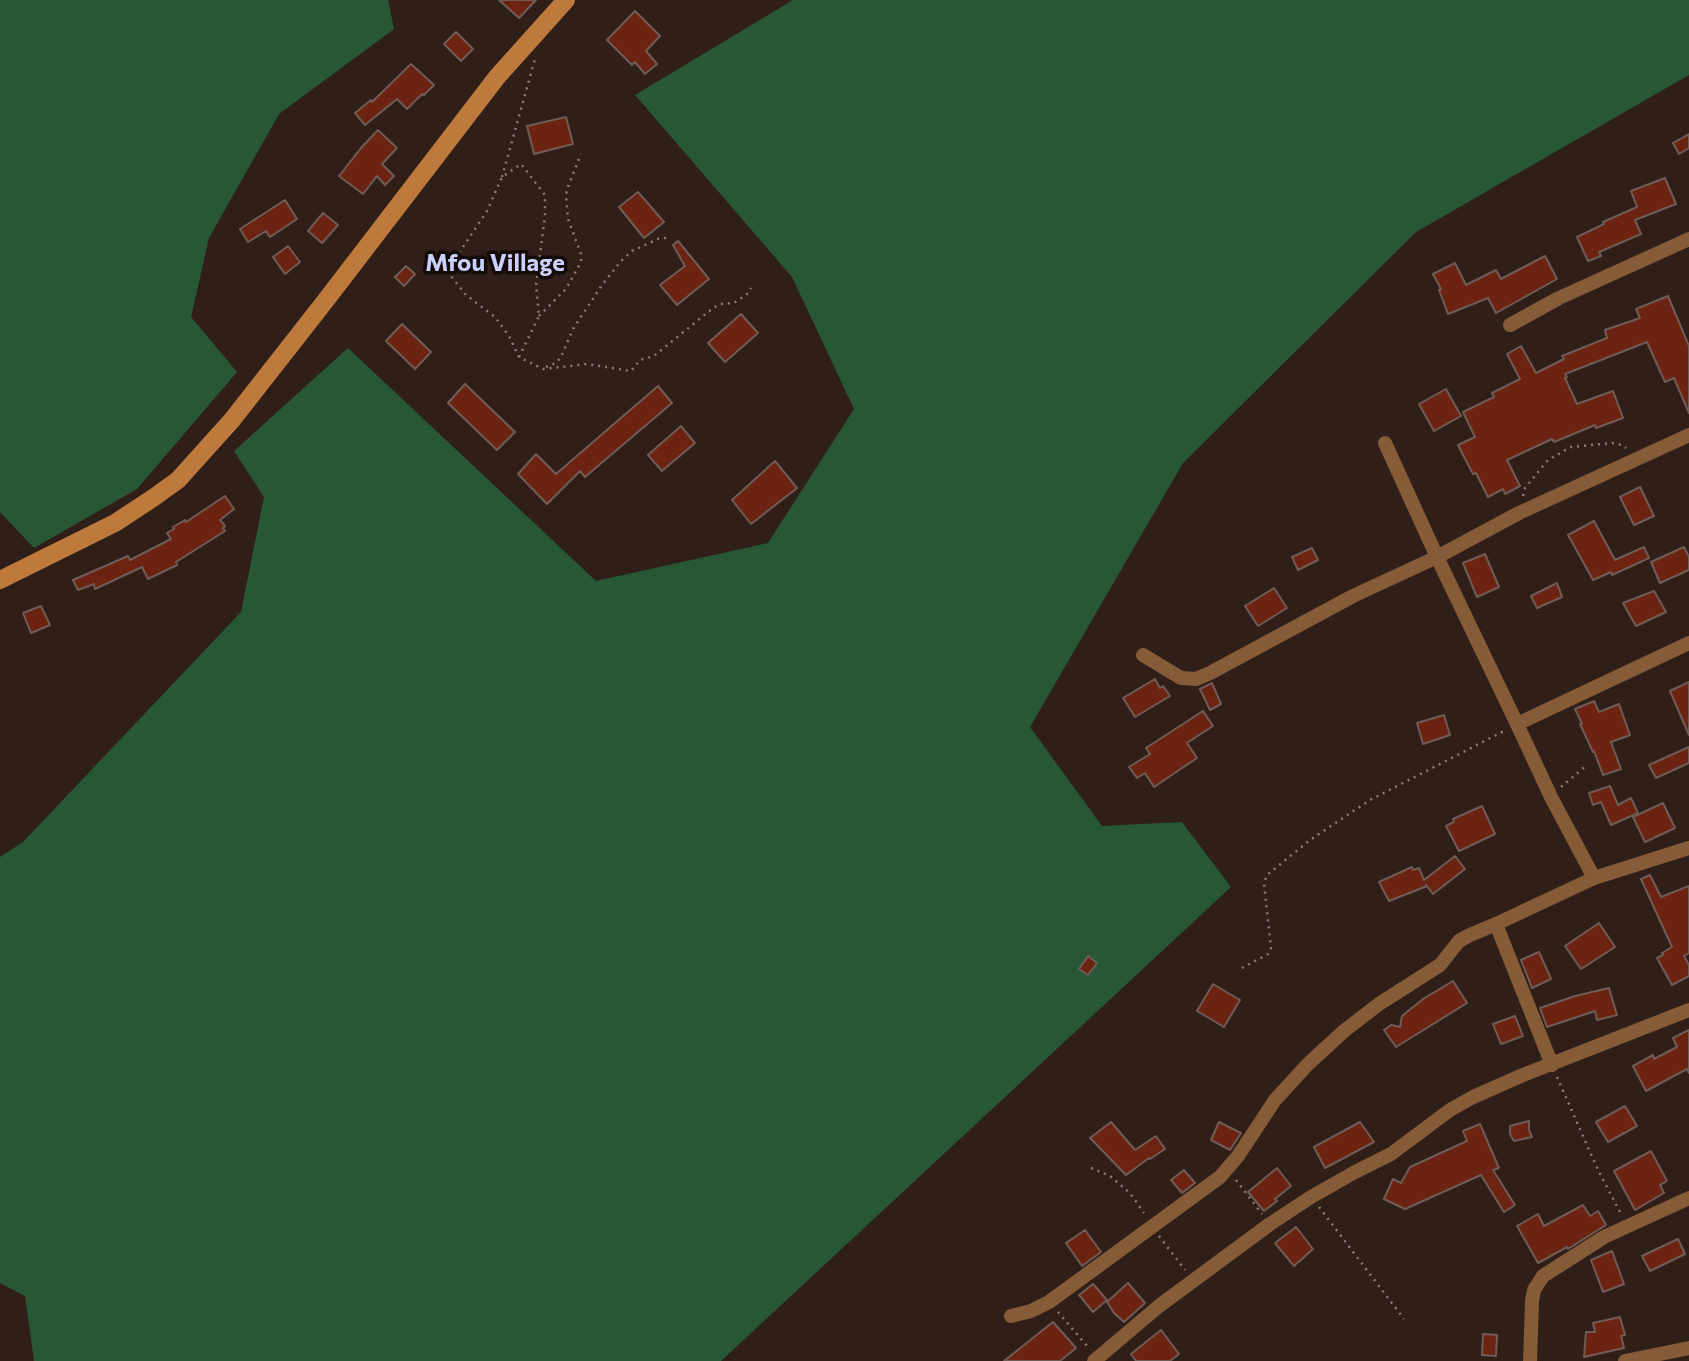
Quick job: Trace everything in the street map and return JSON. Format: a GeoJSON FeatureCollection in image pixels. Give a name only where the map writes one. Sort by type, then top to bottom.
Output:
{"type":"FeatureCollection","features":[{"type":"Feature","properties":{"kind":"main road"},"geometry":{"type":"LineString","coordinates":[[0,580],[115,523],[178,480],[232,420],[497,78],[566,0]]}},
{"type":"Feature","properties":{"kind":"street"},"geometry":{"type":"LineString","coordinates":[[1510,325],[1559,298],[1689,239]]}},
{"type":"Feature","properties":{"kind":"street"},"geometry":{"type":"LineString","coordinates":[[1143,655],[1181,678],[1196,679],[1519,513],[1689,435]]}},
{"type":"Feature","properties":{"kind":"street"},"geometry":{"type":"LineString","coordinates":[[1385,443],[1551,797],[1594,878]]}},
{"type":"Feature","properties":{"kind":"street"},"geometry":{"type":"LineString","coordinates":[[1517,724],[1689,643]]}},
{"type":"Feature","properties":{"kind":"street"},"geometry":{"type":"LineString","coordinates":[[1011,1317],[1049,1302],[1220,1177],[1275,1100],[1308,1065],[1344,1031],[1379,1004],[1440,965],[1459,942],[1470,934],[1594,878],[1689,848]]}},
{"type":"Feature","properties":{"kind":"street"},"geometry":{"type":"LineString","coordinates":[[1496,924],[1552,1065]]}},
{"type":"Feature","properties":{"kind":"street"},"geometry":{"type":"LineString","coordinates":[[1096,1359],[1160,1306],[1270,1224],[1311,1197],[1391,1154],[1437,1118],[1474,1097],[1524,1075],[1689,1010]]}},
{"type":"Feature","properties":{"kind":"street"},"geometry":{"type":"LineString","coordinates":[[1531,1361],[1532,1301],[1534,1290],[1543,1276],[1604,1237],[1689,1198]]}},
{"type":"Feature","properties":{"kind":"street"},"geometry":{"type":"LineString","coordinates":[[1625,1361],[1688,1353]]}},
{"type":"Feature","properties":{"kind":"path"},"geometry":{"type":"LineString","coordinates":[[532,38],[535,57],[502,177],[487,211],[451,269],[451,276],[466,295],[495,317],[509,336],[519,357],[543,369],[587,364],[631,371],[640,360],[654,356],[713,308],[720,304],[734,303],[751,288]]}},
{"type":"Feature","properties":{"kind":"path"},"geometry":{"type":"LineString","coordinates":[[519,357],[539,316],[566,289],[581,262],[581,254],[568,219],[566,196],[581,154]]}},
{"type":"Feature","properties":{"kind":"path"},"geometry":{"type":"LineString","coordinates":[[502,177],[520,164],[545,195],[536,285],[539,316]]}},
{"type":"Feature","properties":{"kind":"path"},"geometry":{"type":"LineString","coordinates":[[543,369],[556,363],[561,357],[573,329],[601,285],[621,261],[632,251],[660,238],[667,238]]}},
{"type":"Feature","properties":{"kind":"path"},"geometry":{"type":"LineString","coordinates":[[1519,513],[1525,488],[1548,460],[1572,447],[1612,443],[1622,445],[1640,458]]}},
{"type":"Feature","properties":{"kind":"path"},"geometry":{"type":"LineString","coordinates":[[1242,968],[1268,954],[1271,948],[1264,883],[1267,875],[1310,840],[1370,800],[1517,724]]}},
{"type":"Feature","properties":{"kind":"path"},"geometry":{"type":"LineString","coordinates":[[1551,797],[1587,765]]}},
{"type":"Feature","properties":{"kind":"path"},"geometry":{"type":"LineString","coordinates":[[1552,1065],[1598,1170],[1627,1226]]}},
{"type":"Feature","properties":{"kind":"path"},"geometry":{"type":"LineString","coordinates":[[1228,1169],[1270,1224]]}},
{"type":"Feature","properties":{"kind":"path"},"geometry":{"type":"LineString","coordinates":[[1311,1197],[1404,1319]]}},
{"type":"Feature","properties":{"kind":"path"},"geometry":{"type":"LineString","coordinates":[[1049,1302],[1096,1359]]}},
{"type":"Feature","properties":{"kind":"green space"},"geometry":{"type":"Polygon","coordinates":[[[0,0],[388,0],[394,29],[279,114],[209,238],[191,317],[237,372],[137,489],[34,548],[0,512],[0,0]]]}},
{"type":"Feature","properties":{"kind":"green space"},"geometry":{"type":"Polygon","coordinates":[[[793,0],[1689,0],[1689,75],[1416,232],[1183,463],[1030,727],[1102,826],[1182,822],[1231,887],[721,1361],[34,1361],[25,1296],[0,1283],[0,857],[23,842],[241,612],[264,497],[234,451],[348,348],[596,581],[768,543],[854,409],[792,277],[635,95],[793,0]]]}},
{"type":"Feature","properties":{"kind":"building"},"geometry":{"type":"Polygon","coordinates":[[[499,0],[536,0],[519,18],[499,0]]]}},
{"type":"Feature","properties":{"kind":"building"},"geometry":{"type":"Polygon","coordinates":[[[635,11],[660,36],[646,51],[657,64],[645,74],[635,62],[632,65],[607,40],[635,11]]]}},
{"type":"Feature","properties":{"kind":"building"},"geometry":{"type":"Polygon","coordinates":[[[456,32],[473,49],[461,61],[444,44],[456,32]]]}},
{"type":"Feature","properties":{"kind":"building"},"geometry":{"type":"Polygon","coordinates":[[[411,64],[434,85],[407,109],[397,99],[365,125],[355,113],[371,100],[372,102],[411,64]]]}},
{"type":"Feature","properties":{"kind":"building"},"geometry":{"type":"Polygon","coordinates":[[[566,117],[573,144],[534,154],[527,126],[566,117]]]}},
{"type":"Feature","properties":{"kind":"building"},"geometry":{"type":"Polygon","coordinates":[[[378,130],[397,148],[382,164],[394,176],[385,185],[377,176],[363,194],[339,176],[378,130]]]}},
{"type":"Feature","properties":{"kind":"building"},"geometry":{"type":"Polygon","coordinates":[[[1689,134],[1689,148],[1679,154],[1673,143],[1689,134]]]}},
{"type":"Feature","properties":{"kind":"building"},"geometry":{"type":"Polygon","coordinates":[[[1665,178],[1676,204],[1635,220],[1641,234],[1599,252],[1601,256],[1588,261],[1577,237],[1637,207],[1631,191],[1665,178]]]}},
{"type":"Feature","properties":{"kind":"building"},"geometry":{"type":"Polygon","coordinates":[[[638,192],[664,222],[644,238],[619,207],[638,192]]]}},
{"type":"Feature","properties":{"kind":"building"},"geometry":{"type":"Polygon","coordinates":[[[285,200],[297,219],[270,237],[266,231],[248,242],[240,229],[285,200]]]}},
{"type":"Feature","properties":{"kind":"building"},"geometry":{"type":"Polygon","coordinates":[[[323,213],[338,225],[322,243],[308,231],[323,213]]]}},
{"type":"Feature","properties":{"kind":"building"},"geometry":{"type":"Polygon","coordinates":[[[678,241],[709,279],[677,305],[660,285],[685,266],[673,245],[678,241]]]}},
{"type":"Feature","properties":{"kind":"building"},"geometry":{"type":"Polygon","coordinates":[[[288,246],[300,262],[285,274],[273,257],[288,246]]]}},
{"type":"Feature","properties":{"kind":"building"},"geometry":{"type":"Polygon","coordinates":[[[1545,256],[1557,279],[1496,313],[1488,298],[1448,314],[1439,290],[1441,289],[1433,274],[1455,263],[1466,285],[1496,270],[1501,279],[1545,256]]]}},
{"type":"Feature","properties":{"kind":"building"},"geometry":{"type":"Polygon","coordinates":[[[406,266],[415,274],[404,286],[395,277],[406,266]]]}},
{"type":"Feature","properties":{"kind":"building"},"geometry":{"type":"Polygon","coordinates":[[[1668,296],[1689,346],[1689,413],[1674,378],[1665,382],[1647,342],[1565,374],[1577,404],[1613,391],[1623,418],[1596,428],[1595,425],[1554,442],[1552,439],[1507,460],[1520,486],[1505,494],[1503,489],[1488,497],[1458,445],[1475,437],[1463,412],[1494,397],[1492,393],[1520,379],[1507,354],[1521,346],[1536,373],[1564,359],[1562,356],[1607,338],[1605,330],[1640,318],[1636,309],[1668,296]]]}},
{"type":"Feature","properties":{"kind":"building"},"geometry":{"type":"Polygon","coordinates":[[[741,314],[758,333],[725,362],[708,343],[741,314]]]}},
{"type":"Feature","properties":{"kind":"building"},"geometry":{"type":"Polygon","coordinates":[[[402,324],[431,352],[415,369],[386,341],[402,324]]]}},
{"type":"Feature","properties":{"kind":"building"},"geometry":{"type":"Polygon","coordinates":[[[465,384],[515,432],[497,450],[448,403],[465,384]]]}},
{"type":"Feature","properties":{"kind":"building"},"geometry":{"type":"Polygon","coordinates":[[[658,386],[672,403],[585,477],[580,471],[547,504],[518,474],[536,454],[556,474],[658,386]]]}},
{"type":"Feature","properties":{"kind":"building"},"geometry":{"type":"Polygon","coordinates":[[[1446,389],[1461,416],[1434,431],[1419,404],[1446,389]]]}},
{"type":"Feature","properties":{"kind":"building"},"geometry":{"type":"Polygon","coordinates":[[[681,426],[695,443],[662,471],[648,455],[681,426]]]}},
{"type":"Feature","properties":{"kind":"building"},"geometry":{"type":"Polygon","coordinates":[[[775,461],[797,488],[751,524],[732,500],[775,461]]]}},
{"type":"Feature","properties":{"kind":"building"},"geometry":{"type":"Polygon","coordinates":[[[1640,487],[1654,516],[1634,525],[1620,497],[1640,487]]]}},
{"type":"Feature","properties":{"kind":"building"},"geometry":{"type":"Polygon","coordinates":[[[225,496],[234,509],[220,520],[225,531],[176,562],[177,565],[148,579],[142,567],[95,589],[94,584],[78,590],[73,580],[128,556],[130,560],[171,539],[167,533],[174,529],[173,527],[185,520],[186,522],[225,496]]]}},
{"type":"Feature","properties":{"kind":"building"},"geometry":{"type":"Polygon","coordinates":[[[1594,521],[1615,560],[1644,547],[1649,558],[1612,575],[1611,572],[1593,580],[1568,535],[1594,521]]]}},
{"type":"Feature","properties":{"kind":"building"},"geometry":{"type":"Polygon","coordinates":[[[1684,547],[1689,557],[1689,570],[1660,583],[1651,562],[1684,547]]]}},
{"type":"Feature","properties":{"kind":"building"},"geometry":{"type":"Polygon","coordinates":[[[1312,548],[1318,560],[1298,570],[1292,557],[1312,548]]]}},
{"type":"Feature","properties":{"kind":"building"},"geometry":{"type":"Polygon","coordinates":[[[1485,554],[1499,587],[1477,597],[1463,563],[1485,554]]]}},
{"type":"Feature","properties":{"kind":"building"},"geometry":{"type":"Polygon","coordinates":[[[1557,583],[1562,597],[1537,608],[1531,596],[1557,583]]]}},
{"type":"Feature","properties":{"kind":"building"},"geometry":{"type":"Polygon","coordinates":[[[1274,588],[1287,608],[1258,626],[1245,606],[1274,588]]]}},
{"type":"Feature","properties":{"kind":"building"},"geometry":{"type":"Polygon","coordinates":[[[1654,591],[1666,612],[1636,626],[1623,603],[1654,591]]]}},
{"type":"Feature","properties":{"kind":"building"},"geometry":{"type":"Polygon","coordinates":[[[41,606],[50,625],[31,633],[23,613],[41,606]]]}},
{"type":"Feature","properties":{"kind":"building"},"geometry":{"type":"Polygon","coordinates":[[[1155,679],[1160,688],[1163,686],[1170,696],[1135,717],[1123,698],[1155,679]]]}},
{"type":"Feature","properties":{"kind":"building"},"geometry":{"type":"Polygon","coordinates":[[[1689,682],[1689,735],[1670,691],[1689,682]]]}},
{"type":"Feature","properties":{"kind":"building"},"geometry":{"type":"Polygon","coordinates":[[[1212,683],[1221,704],[1210,710],[1200,689],[1212,683]]]}},
{"type":"Feature","properties":{"kind":"building"},"geometry":{"type":"Polygon","coordinates":[[[1594,701],[1599,712],[1619,704],[1630,735],[1611,742],[1621,769],[1603,775],[1575,709],[1594,701]]]}},
{"type":"Feature","properties":{"kind":"building"},"geometry":{"type":"Polygon","coordinates":[[[1203,711],[1213,726],[1187,743],[1197,758],[1154,787],[1145,773],[1137,778],[1129,767],[1150,754],[1146,748],[1203,711]]]}},
{"type":"Feature","properties":{"kind":"building"},"geometry":{"type":"Polygon","coordinates":[[[1444,715],[1450,735],[1423,744],[1417,723],[1444,715]]]}},
{"type":"Feature","properties":{"kind":"building"},"geometry":{"type":"Polygon","coordinates":[[[1689,747],[1689,763],[1656,778],[1649,765],[1689,747]]]}},
{"type":"Feature","properties":{"kind":"building"},"geometry":{"type":"Polygon","coordinates":[[[1610,786],[1618,805],[1631,798],[1638,813],[1611,825],[1601,802],[1593,805],[1589,793],[1610,786]]]}},
{"type":"Feature","properties":{"kind":"building"},"geometry":{"type":"Polygon","coordinates":[[[1663,803],[1675,828],[1645,842],[1633,817],[1663,803]]]}},
{"type":"Feature","properties":{"kind":"building"},"geometry":{"type":"Polygon","coordinates":[[[1482,806],[1495,834],[1459,851],[1446,826],[1454,822],[1453,819],[1482,806]]]}},
{"type":"Feature","properties":{"kind":"building"},"geometry":{"type":"Polygon","coordinates":[[[1455,856],[1465,869],[1433,894],[1427,886],[1389,901],[1379,882],[1412,867],[1413,870],[1419,868],[1424,880],[1455,856]]]}},
{"type":"Feature","properties":{"kind":"building"},"geometry":{"type":"Polygon","coordinates":[[[1650,875],[1661,897],[1689,886],[1689,953],[1684,956],[1689,965],[1689,976],[1672,985],[1657,958],[1672,947],[1641,879],[1650,875]]]}},
{"type":"Feature","properties":{"kind":"building"},"geometry":{"type":"Polygon","coordinates":[[[1599,923],[1615,947],[1581,969],[1565,946],[1599,923]]]}},
{"type":"Feature","properties":{"kind":"building"},"geometry":{"type":"Polygon","coordinates":[[[1539,952],[1551,979],[1532,988],[1521,960],[1539,952]]]}},
{"type":"Feature","properties":{"kind":"building"},"geometry":{"type":"Polygon","coordinates":[[[1088,956],[1097,963],[1088,975],[1079,969],[1088,956]]]}},
{"type":"Feature","properties":{"kind":"building"},"geometry":{"type":"Polygon","coordinates":[[[1453,981],[1467,1003],[1396,1047],[1384,1030],[1391,1025],[1400,1027],[1402,1016],[1423,999],[1453,981]]]}},
{"type":"Feature","properties":{"kind":"building"},"geometry":{"type":"Polygon","coordinates":[[[1213,984],[1240,1000],[1224,1027],[1197,1011],[1213,984]]]}},
{"type":"Feature","properties":{"kind":"building"},"geometry":{"type":"Polygon","coordinates":[[[1609,988],[1617,1015],[1597,1020],[1595,1011],[1547,1027],[1540,1008],[1609,988]]]}},
{"type":"Feature","properties":{"kind":"building"},"geometry":{"type":"Polygon","coordinates":[[[1515,1016],[1523,1036],[1501,1044],[1493,1024],[1515,1016]]]}},
{"type":"Feature","properties":{"kind":"building"},"geometry":{"type":"Polygon","coordinates":[[[1689,1030],[1689,1073],[1687,1069],[1646,1091],[1633,1066],[1653,1055],[1654,1059],[1677,1047],[1673,1038],[1689,1030]]]}},
{"type":"Feature","properties":{"kind":"building"},"geometry":{"type":"Polygon","coordinates":[[[1625,1106],[1637,1126],[1608,1142],[1596,1122],[1625,1106]]]}},
{"type":"Feature","properties":{"kind":"building"},"geometry":{"type":"Polygon","coordinates":[[[1529,1121],[1532,1137],[1514,1141],[1510,1126],[1529,1121]]]}},
{"type":"Feature","properties":{"kind":"building"},"geometry":{"type":"Polygon","coordinates":[[[1111,1122],[1135,1150],[1156,1136],[1165,1149],[1126,1175],[1090,1138],[1111,1122]]]}},
{"type":"Feature","properties":{"kind":"building"},"geometry":{"type":"Polygon","coordinates":[[[1219,1122],[1241,1133],[1230,1150],[1211,1140],[1219,1122]]]}},
{"type":"Feature","properties":{"kind":"building"},"geometry":{"type":"Polygon","coordinates":[[[1360,1122],[1374,1142],[1325,1168],[1314,1147],[1360,1122]]]}},
{"type":"Feature","properties":{"kind":"building"},"geometry":{"type":"Polygon","coordinates":[[[1480,1124],[1499,1168],[1493,1170],[1515,1205],[1504,1212],[1481,1175],[1405,1209],[1384,1199],[1393,1179],[1401,1183],[1410,1167],[1467,1141],[1463,1131],[1480,1124]]]}},
{"type":"Feature","properties":{"kind":"building"},"geometry":{"type":"Polygon","coordinates":[[[1651,1151],[1667,1181],[1660,1185],[1664,1193],[1635,1210],[1614,1171],[1651,1151]]]}},
{"type":"Feature","properties":{"kind":"building"},"geometry":{"type":"Polygon","coordinates":[[[1277,1168],[1291,1186],[1264,1211],[1248,1192],[1277,1168]]]}},
{"type":"Feature","properties":{"kind":"building"},"geometry":{"type":"Polygon","coordinates":[[[1184,1170],[1195,1183],[1182,1193],[1171,1180],[1184,1170]]]}},
{"type":"Feature","properties":{"kind":"building"},"geometry":{"type":"Polygon","coordinates":[[[1583,1205],[1590,1216],[1598,1211],[1606,1225],[1568,1249],[1567,1247],[1538,1263],[1517,1226],[1538,1214],[1544,1226],[1583,1205]]]}},
{"type":"Feature","properties":{"kind":"building"},"geometry":{"type":"Polygon","coordinates":[[[1296,1227],[1313,1249],[1294,1266],[1275,1243],[1296,1227]]]}},
{"type":"Feature","properties":{"kind":"building"},"geometry":{"type":"Polygon","coordinates":[[[1085,1230],[1101,1252],[1082,1266],[1066,1243],[1085,1230]]]}},
{"type":"Feature","properties":{"kind":"building"},"geometry":{"type":"Polygon","coordinates":[[[1678,1239],[1685,1254],[1650,1271],[1642,1256],[1678,1239]]]}},
{"type":"Feature","properties":{"kind":"building"},"geometry":{"type":"Polygon","coordinates":[[[1612,1251],[1624,1284],[1603,1292],[1591,1260],[1612,1251]]]}},
{"type":"Feature","properties":{"kind":"building"},"geometry":{"type":"Polygon","coordinates":[[[1128,1283],[1145,1303],[1124,1322],[1107,1302],[1128,1283]]]}},
{"type":"Feature","properties":{"kind":"building"},"geometry":{"type":"Polygon","coordinates":[[[1093,1284],[1107,1300],[1093,1312],[1079,1295],[1093,1284]]]}},
{"type":"Feature","properties":{"kind":"building"},"geometry":{"type":"Polygon","coordinates":[[[1620,1317],[1625,1335],[1621,1336],[1624,1348],[1584,1357],[1586,1332],[1595,1332],[1593,1323],[1620,1317]]]}},
{"type":"Feature","properties":{"kind":"building"},"geometry":{"type":"Polygon","coordinates":[[[1053,1322],[1076,1348],[1060,1361],[1004,1361],[1053,1322]]]}},
{"type":"Feature","properties":{"kind":"building"},"geometry":{"type":"Polygon","coordinates":[[[1161,1330],[1179,1354],[1170,1361],[1136,1361],[1131,1354],[1161,1330]]]}},
{"type":"Feature","properties":{"kind":"building"},"geometry":{"type":"Polygon","coordinates":[[[1483,1334],[1497,1335],[1496,1356],[1482,1355],[1483,1334]]]}},
{"type":"Feature","properties":{"kind":"district","name":"Mfou Village"},"geometry":{"type":"Point","coordinates":[495,263]}}]}
